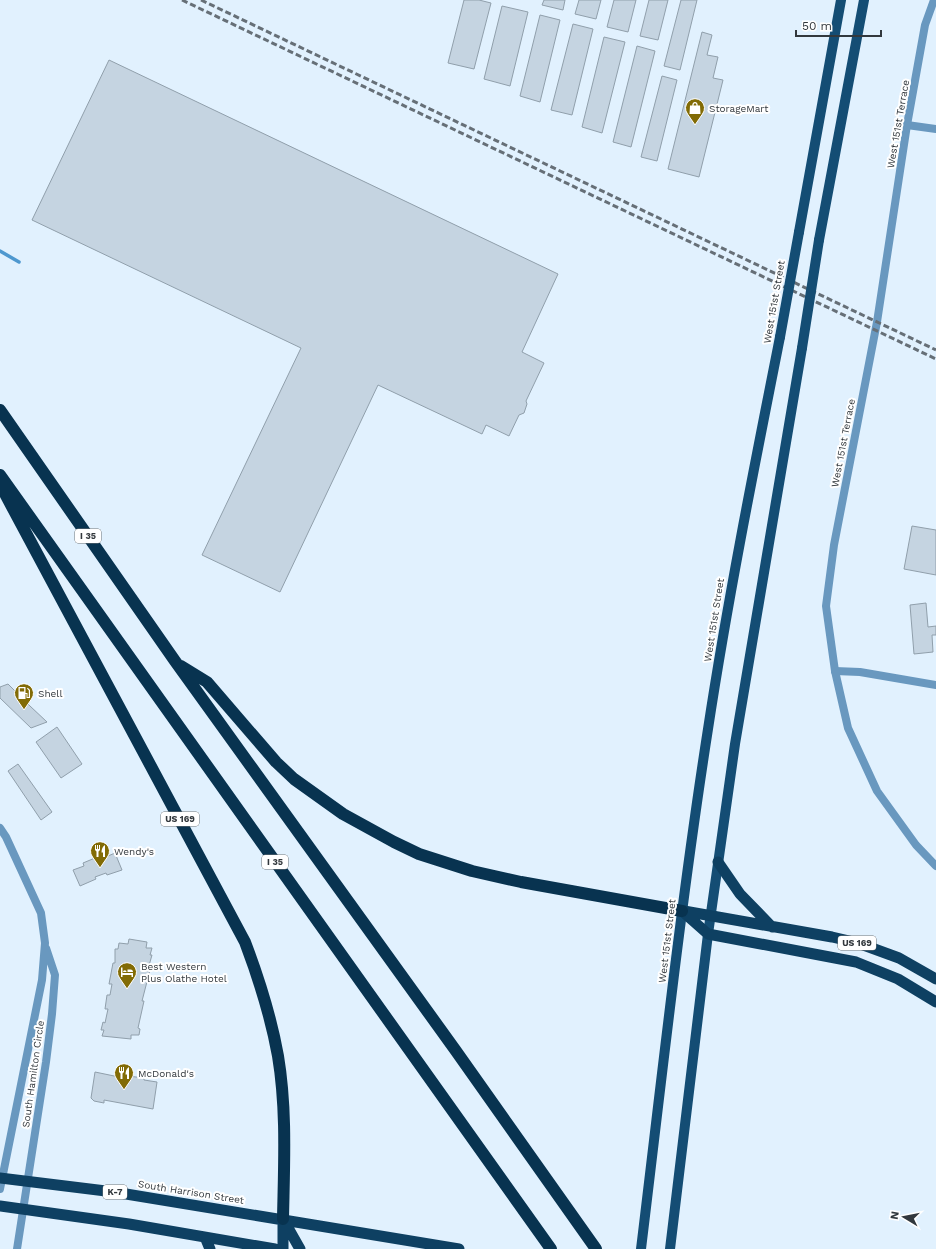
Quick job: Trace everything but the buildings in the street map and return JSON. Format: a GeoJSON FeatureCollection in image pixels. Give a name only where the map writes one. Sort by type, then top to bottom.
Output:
{"type":"FeatureCollection","features":[{"type":"Feature","properties":{"kind":"highway","name":"I 35"},"geometry":{"type":"LineString","coordinates":[[0,410],[175,662],[596,1249]]}},
{"type":"Feature","properties":{"kind":"highway","name":"I 35"},"geometry":{"type":"LineString","coordinates":[[0,475],[551,1249]]}},
{"type":"Feature","properties":{"kind":"highway","name":"US 169"},"geometry":{"type":"LineString","coordinates":[[0,484],[113,698],[215,884],[245,942],[269,1016],[278,1056],[284,1134],[283,1249]]}},
{"type":"Feature","properties":{"kind":"highway","name":"US 169"},"geometry":{"type":"LineString","coordinates":[[175,662],[207,682],[276,762],[294,779],[343,814],[419,854],[472,871],[520,882],[858,943],[899,958],[936,979]]}},
{"type":"Feature","properties":{"kind":"highway"},"geometry":{"type":"LineString","coordinates":[[718,862],[740,894],[772,927]]}},
{"type":"Feature","properties":{"kind":"highway"},"geometry":{"type":"LineString","coordinates":[[682,911],[708,934],[856,962],[898,979],[936,1002]]}},
{"type":"Feature","properties":{"kind":"highway","name":"South Harrison Street"},"geometry":{"type":"LineString","coordinates":[[1,1182],[28,1181],[114,1192],[283,1220]]}},
{"type":"Feature","properties":{"kind":"highway"},"geometry":{"type":"LineString","coordinates":[[0,1206],[129,1224],[275,1249]]}},
{"type":"Feature","properties":{"kind":"highway"},"geometry":{"type":"LineString","coordinates":[[283,1220],[300,1249]]}},
{"type":"Feature","properties":{"kind":"highway","name":"K-7"},"geometry":{"type":"LineString","coordinates":[[283,1220],[459,1249]]}},
{"type":"Feature","properties":{"kind":"highway"},"geometry":{"type":"LineString","coordinates":[[204,1237],[210,1249]]}},
{"type":"Feature","properties":{"kind":"main road","name":"West 151st Street"},"geometry":{"type":"LineString","coordinates":[[641,1249],[682,911],[708,728],[734,570],[780,337],[841,0]]}},
{"type":"Feature","properties":{"kind":"main road"},"geometry":{"type":"LineString","coordinates":[[670,1249],[710,916],[744,681],[802,348],[819,240],[864,0]]}},
{"type":"Feature","properties":{"kind":"street","name":"West 151st Terrace"},"geometry":{"type":"LineString","coordinates":[[934,0],[925,25],[877,322],[834,545],[826,606],[835,671],[848,728],[877,791],[916,845],[936,866]]}},
{"type":"Feature","properties":{"kind":"street"},"geometry":{"type":"LineString","coordinates":[[908,125],[936,129]]}},
{"type":"Feature","properties":{"kind":"street"},"geometry":{"type":"LineString","coordinates":[[835,671],[860,672],[936,685]]}},
{"type":"Feature","properties":{"kind":"street","name":"South Hamilton Circle"},"geometry":{"type":"LineString","coordinates":[[0,828],[6,837],[41,913],[45,943],[54,975],[53,999],[46,1062],[25,1209],[17,1249]]}},
{"type":"Feature","properties":{"kind":"street","name":"South Hamilton Circle"},"geometry":{"type":"LineString","coordinates":[[1,1182],[39,995],[45,943]]}},
{"type":"Feature","properties":{"kind":"waterway"},"geometry":{"type":"LineString","coordinates":[[0,251],[19,262]]}},
{"type":"Feature","properties":{"kind":"railway"},"geometry":{"type":"LineString","coordinates":[[182,0],[936,359]]}},
{"type":"Feature","properties":{"kind":"railway"},"geometry":{"type":"LineString","coordinates":[[201,0],[936,350]]}},
{"type":"Feature","properties":{"kind":"place","name":"StorageMart"},"geometry":{"type":"Point","coordinates":[695,125]}},
{"type":"Feature","properties":{"kind":"place","name":"Shell"},"geometry":{"type":"Point","coordinates":[24,710]}},
{"type":"Feature","properties":{"kind":"place","name":"Wendy's"},"geometry":{"type":"Point","coordinates":[100,868]}},
{"type":"Feature","properties":{"kind":"place","name":"Best Western Plus Olathe Hotel"},"geometry":{"type":"Point","coordinates":[127,989]}},
{"type":"Feature","properties":{"kind":"place","name":"McDonald's"},"geometry":{"type":"Point","coordinates":[124,1090]}}]}
